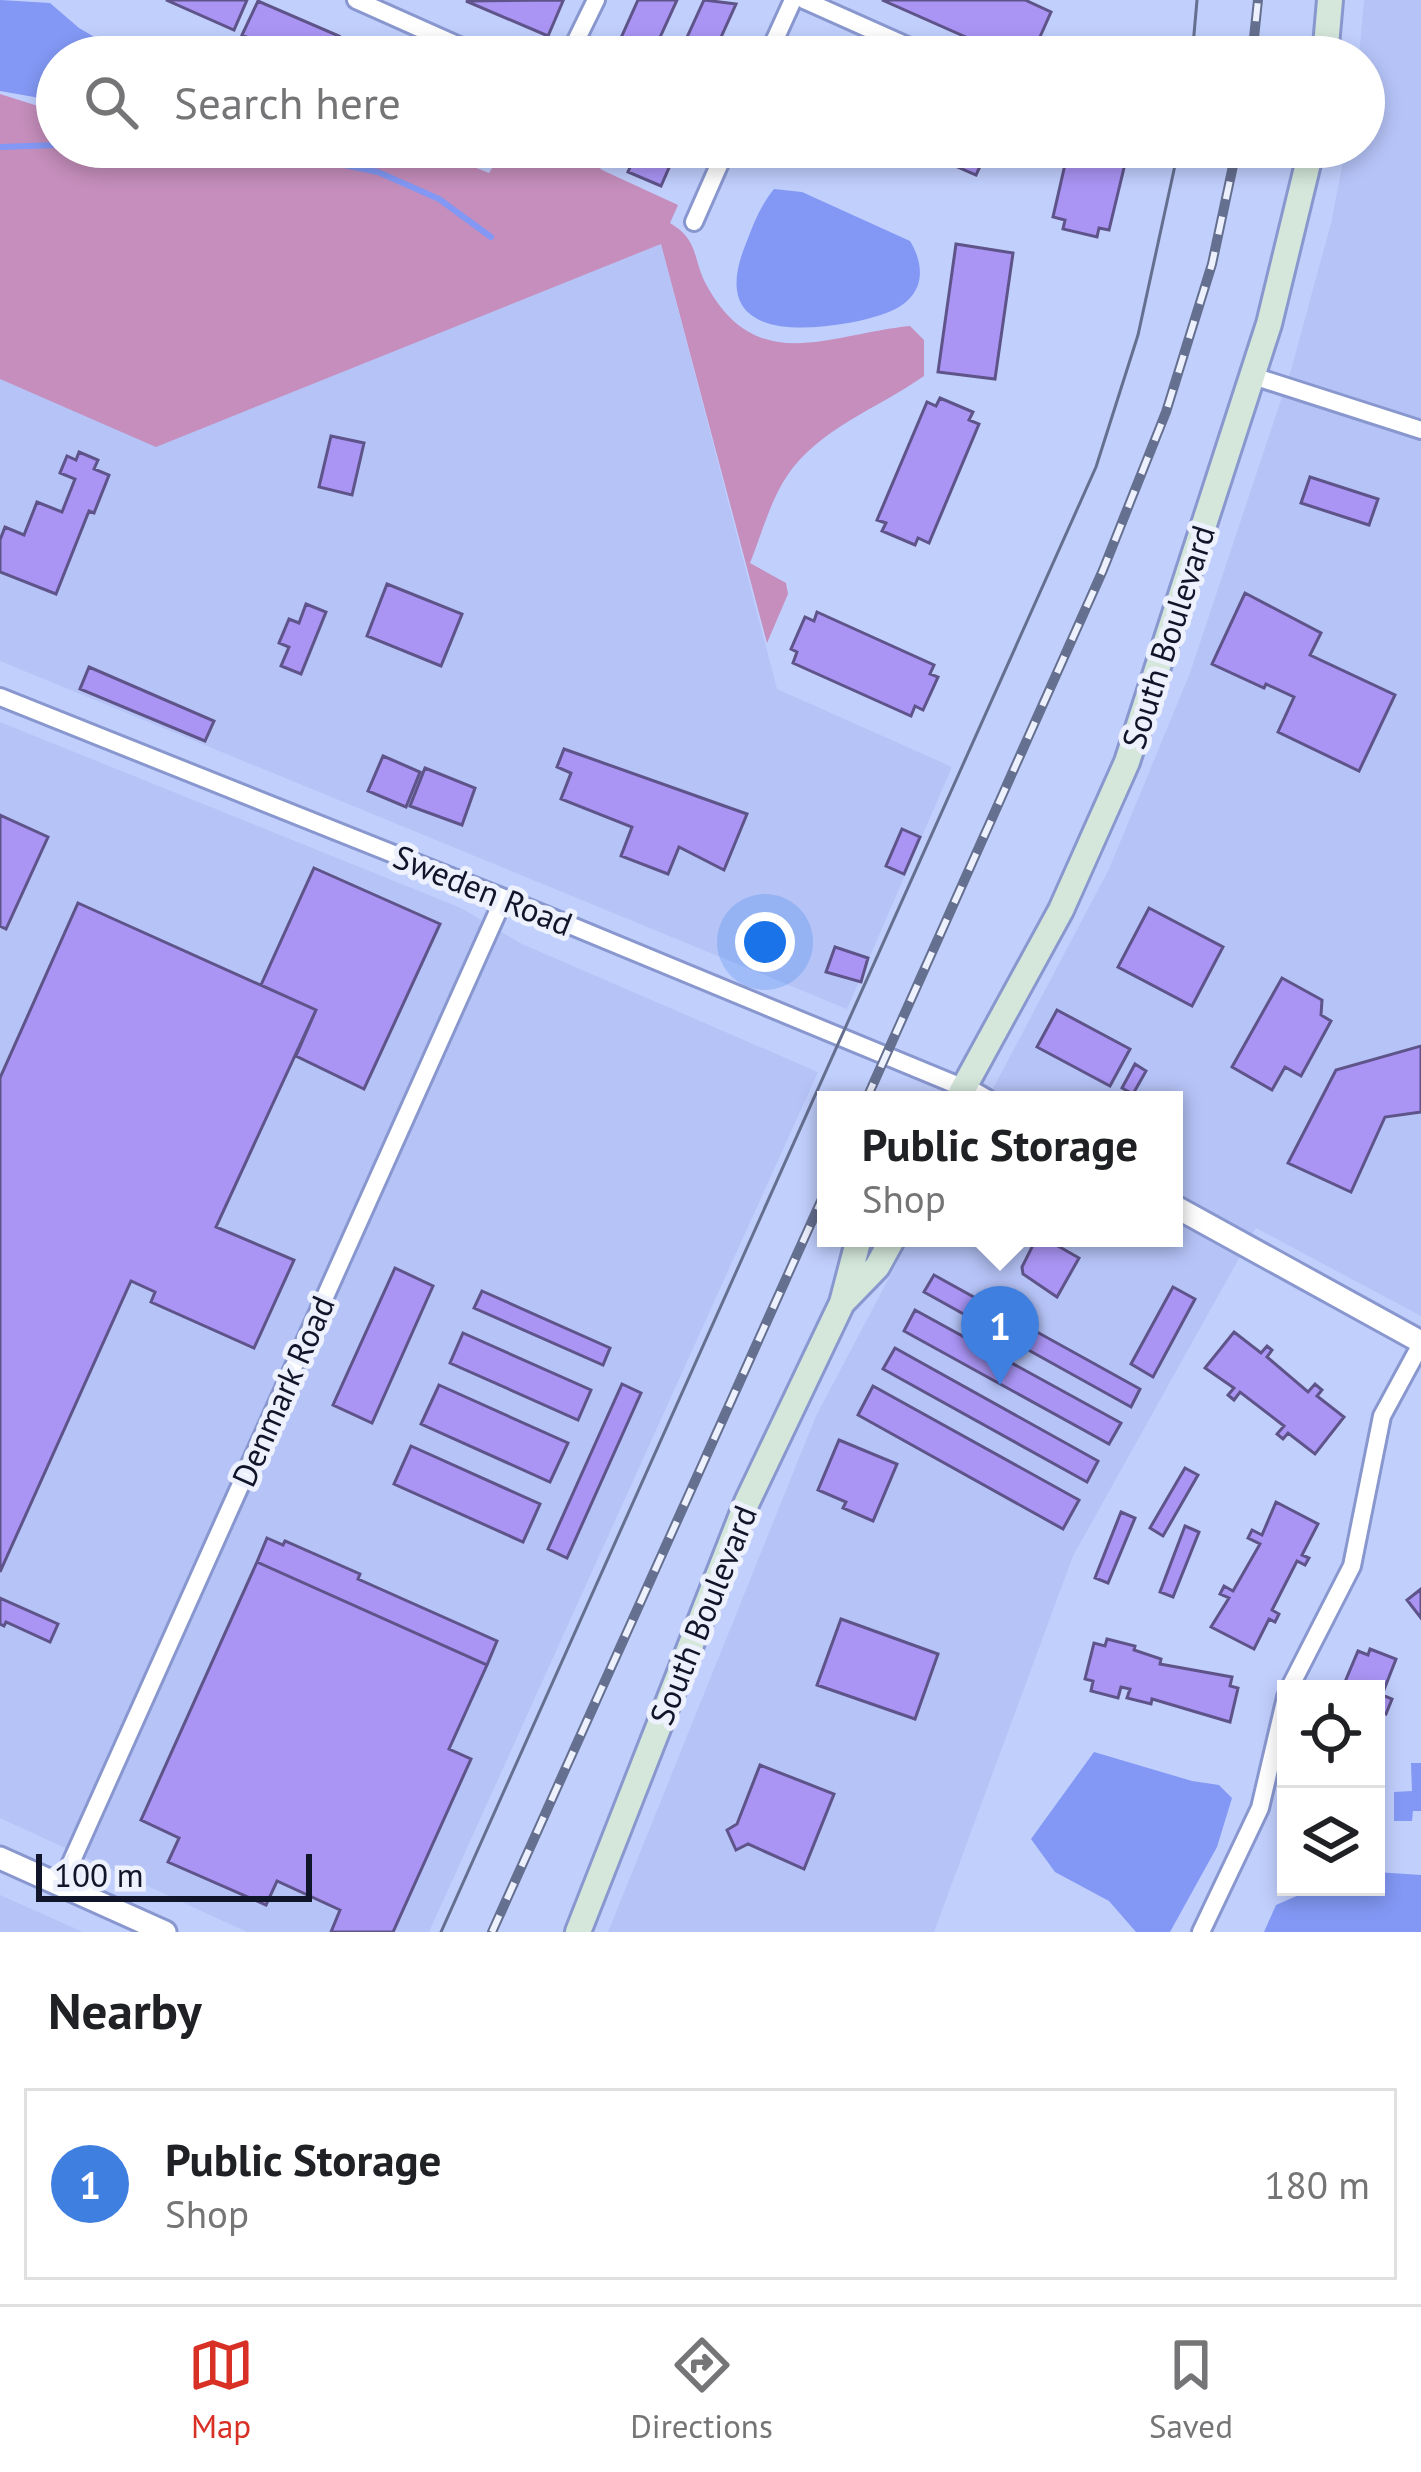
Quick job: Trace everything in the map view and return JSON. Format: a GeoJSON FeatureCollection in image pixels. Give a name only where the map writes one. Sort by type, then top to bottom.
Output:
{"type":"FeatureCollection","features":[{"type":"Feature","properties":{"kind":"main road"},"geometry":{"type":"LineString","coordinates":[[1327,36],[1330,0]]}},
{"type":"Feature","properties":{"kind":"main road","name":"South Boulevard"},"geometry":{"type":"LineString","coordinates":[[971,1091],[1127,762],[1253,376],[1286,264],[1307,168]]}},
{"type":"Feature","properties":{"kind":"main road","name":"South Boulevard"},"geometry":{"type":"LineString","coordinates":[[578,1932],[747,1502],[842,1303],[857,1247]]}},
{"type":"Feature","properties":{"kind":"main road","name":"South Boulevard"},"geometry":{"type":"LineString","coordinates":[[842,1303],[878,1267],[888,1247]]}},
{"type":"Feature","properties":{"kind":"street"},"geometry":{"type":"LineString","coordinates":[[356,0],[437,36]]}},
{"type":"Feature","properties":{"kind":"street"},"geometry":{"type":"LineString","coordinates":[[578,36],[596,0]]}},
{"type":"Feature","properties":{"kind":"street"},"geometry":{"type":"LineString","coordinates":[[777,36],[793,0]]}},
{"type":"Feature","properties":{"kind":"street"},"geometry":{"type":"LineString","coordinates":[[804,0],[885,36]]}},
{"type":"Feature","properties":{"kind":"street"},"geometry":{"type":"LineString","coordinates":[[694,222],[718,168]]}},
{"type":"Feature","properties":{"kind":"street"},"geometry":{"type":"LineString","coordinates":[[1253,376],[1421,430]]}},
{"type":"Feature","properties":{"kind":"street","name":"Sweden Road"},"geometry":{"type":"LineString","coordinates":[[0,697],[504,898],[957,1091]]}},
{"type":"Feature","properties":{"kind":"street","name":"Denmark Road"},"geometry":{"type":"LineString","coordinates":[[61,1885],[504,898]]}},
{"type":"Feature","properties":{"kind":"street"},"geometry":{"type":"LineString","coordinates":[[1183,1211],[1421,1343],[1382,1415],[1352,1566],[1294,1680]]}},
{"type":"Feature","properties":{"kind":"street"},"geometry":{"type":"LineString","coordinates":[[1202,1932],[1260,1808],[1277,1736]]}},
{"type":"Feature","properties":{"kind":"street"},"geometry":{"type":"LineString","coordinates":[[0,1858],[165,1932]]}},
{"type":"Feature","properties":{"kind":"shaded area"},"geometry":{"type":"Polygon","coordinates":[[[1364,0],[1421,0],[1421,1316],[1256,1228],[1073,1556],[934,1932],[608,1932],[816,1416],[905,1247],[1183,1247],[1183,1091],[992,1091],[1109,869],[1190,673],[1291,370],[1342,168],[1385,168],[1385,36],[1361,36],[1364,0]]]}},
{"type":"Feature","properties":{"kind":"shaded area"},"geometry":{"type":"Polygon","coordinates":[[[0,94],[36,105],[36,168],[476,168],[489,173],[492,168],[600,168],[678,205],[670,223],[691,244],[707,286],[727,314],[748,332],[797,343],[910,326],[924,340],[924,376],[816,445],[781,486],[750,563],[786,583],[788,594],[767,643],[661,244],[156,447],[0,379],[0,94]]]}},
{"type":"Feature","properties":{"kind":"shaded area"},"geometry":{"type":"Polygon","coordinates":[[[661,244],[777,689],[952,767],[847,1009],[0,661],[0,379],[157,446],[661,244]]]}},
{"type":"Feature","properties":{"kind":"shaded area"},"geometry":{"type":"Polygon","coordinates":[[[0,722],[461,908],[522,944],[818,1072],[429,1932],[247,1932],[0,1818],[0,722]]]}},
{"type":"Feature","properties":{"kind":"shaded area"},"geometry":{"type":"Polygon","coordinates":[[[0,1895],[83,1932],[0,1932],[0,1895]]]}},
{"type":"Feature","properties":{"kind":"water"},"geometry":{"type":"Polygon","coordinates":[[[0,0],[50,3],[93,36],[36,36],[36,97],[0,91],[0,0]]]}},
{"type":"Feature","properties":{"kind":"water"},"geometry":{"type":"Polygon","coordinates":[[[774,189],[802,192],[910,241],[920,271],[914,293],[888,312],[824,326],[779,326],[746,311],[738,295],[737,274],[754,223],[774,189]]]}},
{"type":"Feature","properties":{"kind":"water"},"geometry":{"type":"Polygon","coordinates":[[[1094,1752],[1219,1785],[1232,1798],[1217,1847],[1170,1932],[1136,1932],[1109,1901],[1055,1872],[1031,1839],[1094,1752]]]}},
{"type":"Feature","properties":{"kind":"water"},"geometry":{"type":"Polygon","coordinates":[[[1411,1763],[1421,1763],[1421,1811],[1413,1811],[1412,1821],[1394,1821],[1394,1792],[1412,1791],[1411,1763]]]}},
{"type":"Feature","properties":{"kind":"water"},"geometry":{"type":"Polygon","coordinates":[[[1385,1873],[1421,1875],[1421,1932],[1264,1932],[1276,1905],[1296,1896],[1385,1896],[1385,1873]]]}},
{"type":"Feature","properties":{"kind":"building"},"geometry":{"type":"Polygon","coordinates":[[[166,0],[247,0],[234,30],[166,0]]]}},
{"type":"Feature","properties":{"kind":"building"},"geometry":{"type":"Polygon","coordinates":[[[560,0],[548,36],[466,1],[560,0]]]}},
{"type":"Feature","properties":{"kind":"building"},"geometry":{"type":"Polygon","coordinates":[[[638,0],[677,0],[661,36],[622,36],[638,0]]]}},
{"type":"Feature","properties":{"kind":"building"},"geometry":{"type":"Polygon","coordinates":[[[704,0],[736,4],[722,36],[688,36],[704,0]]]}},
{"type":"Feature","properties":{"kind":"building"},"geometry":{"type":"Polygon","coordinates":[[[882,0],[1025,0],[1051,12],[1040,36],[963,36],[882,0]]]}},
{"type":"Feature","properties":{"kind":"building"},"geometry":{"type":"Polygon","coordinates":[[[258,1],[339,36],[244,36],[258,1]]]}},
{"type":"Feature","properties":{"kind":"building"},"geometry":{"type":"Polygon","coordinates":[[[630,168],[669,168],[661,186],[628,172],[630,168]]]}},
{"type":"Feature","properties":{"kind":"building"},"geometry":{"type":"Polygon","coordinates":[[[1064,168],[1124,168],[1109,230],[1099,228],[1097,237],[1063,229],[1065,220],[1053,217],[1064,168]]]}},
{"type":"Feature","properties":{"kind":"building"},"geometry":{"type":"Polygon","coordinates":[[[956,244],[1013,253],[995,379],[938,372],[956,244]]]}},
{"type":"Feature","properties":{"kind":"building"},"geometry":{"type":"Polygon","coordinates":[[[940,398],[973,412],[969,420],[979,424],[929,543],[918,538],[915,545],[882,531],[886,523],[877,520],[927,402],[936,406],[940,398]]]}},
{"type":"Feature","properties":{"kind":"building"},"geometry":{"type":"Polygon","coordinates":[[[331,436],[364,443],[352,495],[319,487],[331,436]]]}},
{"type":"Feature","properties":{"kind":"building"},"geometry":{"type":"Polygon","coordinates":[[[79,452],[98,460],[94,469],[109,475],[94,513],[89,511],[56,594],[0,572],[0,540],[5,527],[24,535],[37,502],[62,512],[75,479],[60,473],[67,456],[76,460],[79,452]]]}},
{"type":"Feature","properties":{"kind":"building"},"geometry":{"type":"Polygon","coordinates":[[[1310,477],[1378,499],[1369,525],[1301,503],[1310,477]]]}},
{"type":"Feature","properties":{"kind":"building"},"geometry":{"type":"Polygon","coordinates":[[[387,584],[462,614],[441,666],[367,636],[387,584]]]}},
{"type":"Feature","properties":{"kind":"building"},"geometry":{"type":"Polygon","coordinates":[[[1245,593],[1321,633],[1310,655],[1395,695],[1359,771],[1278,732],[1294,697],[1212,664],[1245,593]]]}},
{"type":"Feature","properties":{"kind":"building"},"geometry":{"type":"Polygon","coordinates":[[[306,604],[326,612],[301,674],[281,666],[289,647],[279,643],[289,619],[299,623],[306,604]]]}},
{"type":"Feature","properties":{"kind":"building"},"geometry":{"type":"Polygon","coordinates":[[[817,612],[934,665],[930,674],[938,677],[923,710],[915,706],[911,716],[793,663],[797,652],[791,649],[805,617],[814,621],[817,612]]]}},
{"type":"Feature","properties":{"kind":"building"},"geometry":{"type":"Polygon","coordinates":[[[89,667],[214,721],[205,741],[80,689],[89,667]]]}},
{"type":"Feature","properties":{"kind":"building"},"geometry":{"type":"Polygon","coordinates":[[[564,749],[747,814],[724,870],[679,847],[668,874],[621,856],[632,827],[561,799],[571,773],[557,767],[564,749]]]}},
{"type":"Feature","properties":{"kind":"building"},"geometry":{"type":"Polygon","coordinates":[[[383,756],[420,772],[406,807],[368,791],[383,756]]]}},
{"type":"Feature","properties":{"kind":"building"},"geometry":{"type":"Polygon","coordinates":[[[425,768],[475,788],[462,825],[410,806],[425,768]]]}},
{"type":"Feature","properties":{"kind":"building"},"geometry":{"type":"Polygon","coordinates":[[[0,815],[48,837],[6,929],[0,926],[0,815]]]}},
{"type":"Feature","properties":{"kind":"building"},"geometry":{"type":"Polygon","coordinates":[[[902,829],[920,837],[904,874],[886,866],[902,829]]]}},
{"type":"Feature","properties":{"kind":"building"},"geometry":{"type":"Polygon","coordinates":[[[314,868],[440,924],[364,1089],[296,1056],[316,1010],[261,985],[314,868]]]}},
{"type":"Feature","properties":{"kind":"building"},"geometry":{"type":"Polygon","coordinates":[[[78,903],[316,1010],[216,1227],[294,1260],[254,1348],[151,1302],[155,1292],[131,1281],[0,1572],[0,1078],[78,903]]]}},
{"type":"Feature","properties":{"kind":"building"},"geometry":{"type":"Polygon","coordinates":[[[1149,908],[1223,947],[1192,1006],[1118,967],[1149,908]]]}},
{"type":"Feature","properties":{"kind":"building"},"geometry":{"type":"Polygon","coordinates":[[[835,947],[868,958],[861,982],[826,972],[835,947]]]}},
{"type":"Feature","properties":{"kind":"building"},"geometry":{"type":"Polygon","coordinates":[[[1282,978],[1322,1000],[1321,1015],[1331,1021],[1301,1076],[1285,1067],[1272,1090],[1232,1067],[1282,978]]]}},
{"type":"Feature","properties":{"kind":"building"},"geometry":{"type":"Polygon","coordinates":[[[1057,1010],[1130,1049],[1110,1086],[1037,1047],[1057,1010]]]}},
{"type":"Feature","properties":{"kind":"building"},"geometry":{"type":"Polygon","coordinates":[[[1421,1046],[1421,1112],[1385,1117],[1351,1192],[1288,1163],[1336,1070],[1421,1046]]]}},
{"type":"Feature","properties":{"kind":"building"},"geometry":{"type":"Polygon","coordinates":[[[1135,1064],[1146,1071],[1135,1091],[1122,1088],[1135,1064]]]}},
{"type":"Feature","properties":{"kind":"building"},"geometry":{"type":"Polygon","coordinates":[[[1032,1247],[1060,1247],[1079,1258],[1057,1297],[1023,1274],[1032,1247]]]}},
{"type":"Feature","properties":{"kind":"building"},"geometry":{"type":"Polygon","coordinates":[[[395,1268],[433,1286],[372,1423],[333,1405],[395,1268]]]}},
{"type":"Feature","properties":{"kind":"building"},"geometry":{"type":"Polygon","coordinates":[[[934,1275],[1140,1389],[1131,1407],[924,1292],[934,1275]]]}},
{"type":"Feature","properties":{"kind":"building"},"geometry":{"type":"Polygon","coordinates":[[[1173,1287],[1195,1299],[1153,1377],[1131,1364],[1173,1287]]]}},
{"type":"Feature","properties":{"kind":"building"},"geometry":{"type":"Polygon","coordinates":[[[482,1291],[610,1348],[603,1365],[474,1308],[482,1291]]]}},
{"type":"Feature","properties":{"kind":"building"},"geometry":{"type":"Polygon","coordinates":[[[915,1310],[1121,1423],[1109,1444],[904,1331],[915,1310]]]}},
{"type":"Feature","properties":{"kind":"building"},"geometry":{"type":"Polygon","coordinates":[[[1234,1332],[1261,1353],[1267,1346],[1272,1350],[1267,1357],[1308,1392],[1315,1384],[1322,1390],[1317,1396],[1344,1417],[1315,1454],[1288,1433],[1283,1439],[1277,1434],[1284,1426],[1240,1392],[1234,1400],[1228,1395],[1234,1388],[1205,1368],[1234,1332]]]}},
{"type":"Feature","properties":{"kind":"building"},"geometry":{"type":"Polygon","coordinates":[[[463,1333],[591,1390],[578,1420],[450,1363],[463,1333]]]}},
{"type":"Feature","properties":{"kind":"building"},"geometry":{"type":"Polygon","coordinates":[[[895,1348],[1098,1461],[1087,1482],[883,1369],[895,1348]]]}},
{"type":"Feature","properties":{"kind":"building"},"geometry":{"type":"Polygon","coordinates":[[[622,1384],[641,1393],[567,1558],[548,1549],[622,1384]]]}},
{"type":"Feature","properties":{"kind":"building"},"geometry":{"type":"Polygon","coordinates":[[[439,1385],[568,1443],[550,1482],[421,1424],[439,1385]]]}},
{"type":"Feature","properties":{"kind":"building"},"geometry":{"type":"Polygon","coordinates":[[[873,1386],[1079,1500],[1063,1529],[858,1415],[873,1386]]]}},
{"type":"Feature","properties":{"kind":"building"},"geometry":{"type":"Polygon","coordinates":[[[839,1440],[897,1464],[873,1521],[818,1490],[839,1440]]]}},
{"type":"Feature","properties":{"kind":"building"},"geometry":{"type":"Polygon","coordinates":[[[411,1446],[540,1504],[523,1542],[394,1484],[411,1446]]]}},
{"type":"Feature","properties":{"kind":"building"},"geometry":{"type":"Polygon","coordinates":[[[1185,1468],[1198,1475],[1163,1536],[1150,1528],[1185,1468]]]}},
{"type":"Feature","properties":{"kind":"building"},"geometry":{"type":"Polygon","coordinates":[[[1276,1502],[1318,1524],[1302,1555],[1309,1558],[1305,1565],[1297,1561],[1272,1610],[1279,1614],[1275,1622],[1269,1619],[1254,1649],[1211,1627],[1229,1598],[1220,1594],[1224,1586],[1233,1591],[1260,1544],[1248,1538],[1252,1530],[1262,1535],[1276,1502]]]}},
{"type":"Feature","properties":{"kind":"building"},"geometry":{"type":"Polygon","coordinates":[[[1121,1512],[1135,1518],[1108,1583],[1095,1578],[1121,1512]]]}},
{"type":"Feature","properties":{"kind":"building"},"geometry":{"type":"Polygon","coordinates":[[[1185,1526],[1199,1532],[1173,1597],[1160,1592],[1185,1526]]]}},
{"type":"Feature","properties":{"kind":"building"},"geometry":{"type":"Polygon","coordinates":[[[267,1538],[283,1545],[285,1541],[360,1574],[358,1579],[497,1641],[487,1665],[257,1562],[267,1538]]]}},
{"type":"Feature","properties":{"kind":"building"},"geometry":{"type":"Polygon","coordinates":[[[257,1562],[487,1665],[449,1749],[471,1759],[393,1932],[331,1932],[340,1910],[277,1881],[266,1905],[168,1862],[179,1838],[141,1820],[257,1562]]]}},
{"type":"Feature","properties":{"kind":"building"},"geometry":{"type":"Polygon","coordinates":[[[1421,1589],[1421,1618],[1407,1600],[1421,1589]]]}},
{"type":"Feature","properties":{"kind":"building"},"geometry":{"type":"Polygon","coordinates":[[[0,1598],[58,1624],[50,1642],[6,1622],[0,1624],[0,1598]]]}},
{"type":"Feature","properties":{"kind":"building"},"geometry":{"type":"Polygon","coordinates":[[[841,1619],[938,1654],[915,1719],[817,1685],[841,1619]]]}},
{"type":"Feature","properties":{"kind":"building"},"geometry":{"type":"Polygon","coordinates":[[[1107,1639],[1135,1646],[1134,1650],[1161,1659],[1160,1664],[1232,1677],[1230,1686],[1238,1688],[1230,1722],[1152,1699],[1151,1704],[1127,1698],[1130,1689],[1121,1687],[1118,1698],[1091,1691],[1093,1681],[1085,1679],[1094,1643],[1105,1646],[1107,1639]]]}},
{"type":"Feature","properties":{"kind":"building"},"geometry":{"type":"Polygon","coordinates":[[[1370,1649],[1396,1659],[1385,1687],[1385,1680],[1346,1680],[1358,1651],[1368,1655],[1370,1649]]]}},
{"type":"Feature","properties":{"kind":"building"},"geometry":{"type":"Polygon","coordinates":[[[760,1765],[834,1794],[804,1869],[748,1844],[736,1850],[727,1830],[737,1824],[760,1765]]]}},
{"type":"Feature","properties":{"kind":"waterway"},"geometry":{"type":"LineString","coordinates":[[0,147],[36,146]]}},
{"type":"Feature","properties":{"kind":"waterway"},"geometry":{"type":"LineString","coordinates":[[358,168],[439,199],[491,237]]}},
{"type":"Feature","properties":{"kind":"tram line"},"geometry":{"type":"LineString","coordinates":[[1194,36],[1197,0]]}},
{"type":"Feature","properties":{"kind":"tram line"},"geometry":{"type":"LineString","coordinates":[[817,1091],[1096,467],[1138,335],[1174,168]]}},
{"type":"Feature","properties":{"kind":"tram line"},"geometry":{"type":"LineString","coordinates":[[441,1932],[817,1091]]}},
{"type":"Feature","properties":{"kind":"railway"},"geometry":{"type":"LineString","coordinates":[[1254,36],[1258,0]]}},
{"type":"Feature","properties":{"kind":"railway"},"geometry":{"type":"LineString","coordinates":[[870,1091],[1103,570],[1166,412],[1212,264],[1233,168]]}},
{"type":"Feature","properties":{"kind":"railway"},"geometry":{"type":"LineString","coordinates":[[492,1932],[817,1210]]}},
{"type":"Feature","properties":{"kind":"place","name":"Public Storage"},"geometry":{"type":"Point","coordinates":[1000,1385]}}]}
